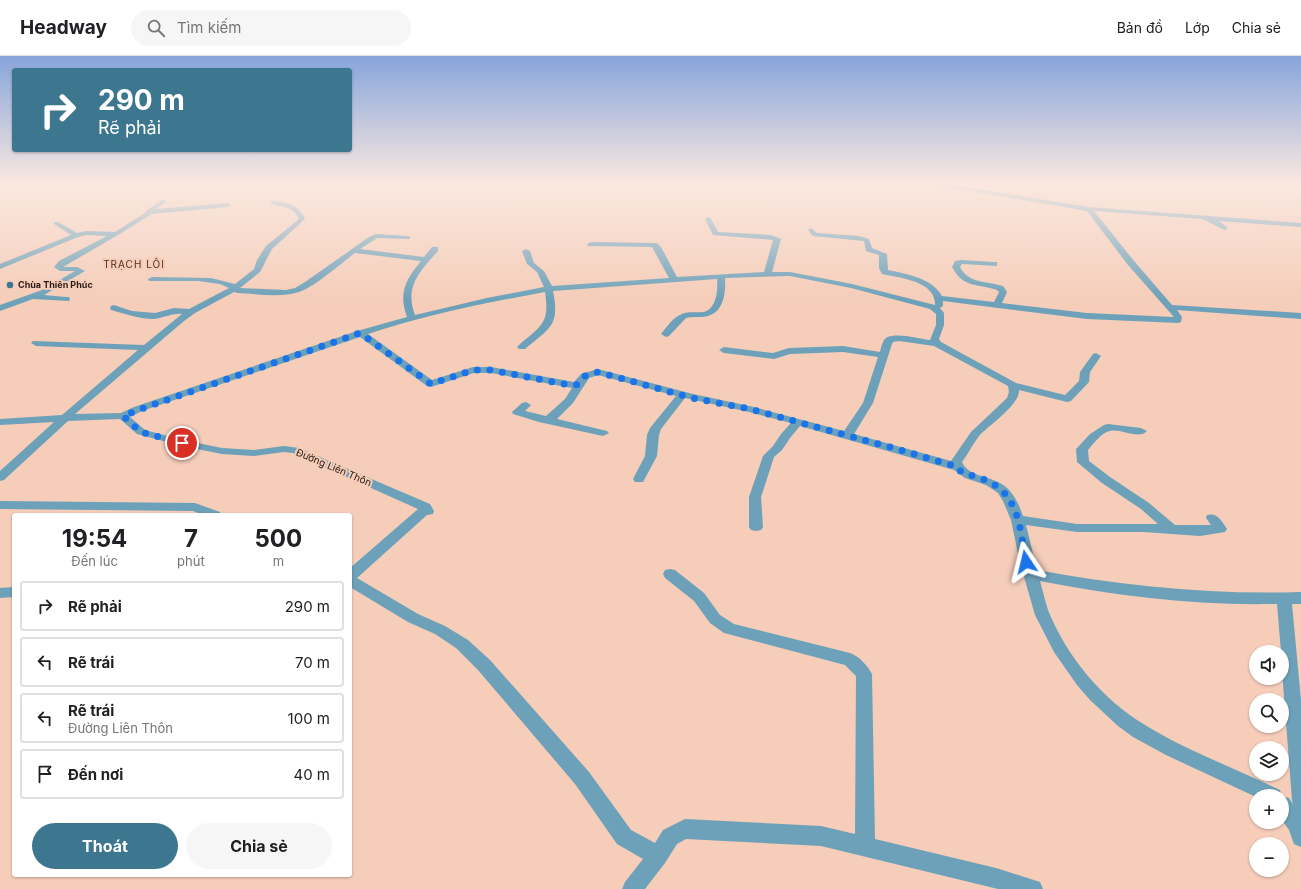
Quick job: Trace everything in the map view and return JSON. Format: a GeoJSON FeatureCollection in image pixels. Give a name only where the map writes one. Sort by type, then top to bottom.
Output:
{"type":"FeatureCollection","features":[{"type":"Feature","properties":{"kind":"street"},"geometry":{"type":"LineString","coordinates":[[0,308],[45,292],[80,271],[77,269],[58,268],[62,263],[116,234],[134,222]]}},
{"type":"Feature","properties":{"kind":"street"},"geometry":{"type":"LineString","coordinates":[[0,477],[65,418],[190,312],[235,288],[257,270],[261,260],[269,248],[299,222]]}},
{"type":"Feature","properties":{"kind":"street"},"geometry":{"type":"LineString","coordinates":[[709,222],[715,234],[771,237],[777,239],[768,274]]}},
{"type":"Feature","properties":{"kind":"street"},"geometry":{"type":"LineString","coordinates":[[811,230],[815,235],[859,238],[867,240],[870,249],[883,254],[883,268],[885,272],[916,279],[934,290],[941,298],[1087,316],[1178,320],[1178,317],[1170,307],[1131,263],[1099,222]]}},
{"type":"Feature","properties":{"kind":"street"},"geometry":{"type":"LineString","coordinates":[[1214,222],[1225,228]]}},
{"type":"Feature","properties":{"kind":"street"},"geometry":{"type":"LineString","coordinates":[[1259,222],[1301,225]]}},
{"type":"Feature","properties":{"kind":"street"},"geometry":{"type":"LineString","coordinates":[[56,223],[76,235]]}},
{"type":"Feature","properties":{"kind":"street"},"geometry":{"type":"LineString","coordinates":[[1,266],[76,235],[87,233],[116,234]]}},
{"type":"Feature","properties":{"kind":"street"},"geometry":{"type":"LineString","coordinates":[[152,279],[176,280],[192,278],[215,281],[235,288],[238,291],[286,292],[297,290],[376,236],[408,238]]}},
{"type":"Feature","properties":{"kind":"street"},"geometry":{"type":"LineString","coordinates":[[591,244],[657,246],[674,280]]}},
{"type":"Feature","properties":{"kind":"street"},"geometry":{"type":"LineString","coordinates":[[411,317],[406,308],[411,278],[435,249]]}},
{"type":"Feature","properties":{"kind":"street"},"geometry":{"type":"LineString","coordinates":[[354,251],[392,254],[426,259]]}},
{"type":"Feature","properties":{"kind":"street"},"geometry":{"type":"LineString","coordinates":[[522,347],[543,329],[550,320],[552,307],[550,289],[540,271],[530,264],[526,251]]}},
{"type":"Feature","properties":{"kind":"street"},"geometry":{"type":"LineString","coordinates":[[994,264],[961,262],[958,263],[956,268],[958,273],[964,279],[972,283],[1000,288],[1003,292],[997,305]]}},
{"type":"Feature","properties":{"kind":"street"},"geometry":{"type":"LineString","coordinates":[[0,422],[123,416],[360,333],[411,317],[486,300],[550,289],[721,276],[790,274],[838,283],[918,302],[938,310]]}},
{"type":"Feature","properties":{"kind":"street"},"geometry":{"type":"LineString","coordinates":[[666,334],[681,316],[690,314],[707,314],[720,302],[722,291],[721,276]]}},
{"type":"Feature","properties":{"kind":"street"},"geometry":{"type":"LineString","coordinates":[[34,297],[66,300]]}},
{"type":"Feature","properties":{"kind":"street"},"geometry":{"type":"LineString","coordinates":[[937,344],[934,339],[940,325],[940,313],[938,310],[941,298]]}},
{"type":"Feature","properties":{"kind":"street"},"geometry":{"type":"LineString","coordinates":[[1170,307],[1301,316]]}},
{"type":"Feature","properties":{"kind":"street"},"geometry":{"type":"LineString","coordinates":[[114,308],[131,313],[155,316],[174,311],[190,312]]}},
{"type":"Feature","properties":{"kind":"street"},"geometry":{"type":"LineString","coordinates":[[360,333],[431,384],[473,370],[491,370],[564,384],[576,385],[580,383]]}},
{"type":"Feature","properties":{"kind":"street"},"geometry":{"type":"LineString","coordinates":[[847,435],[858,423],[870,404],[889,340],[893,339],[937,344],[1013,385],[1067,399],[1084,382],[1085,372],[1096,356]]}},
{"type":"Feature","properties":{"kind":"street"},"geometry":{"type":"LineString","coordinates":[[36,343],[146,348]]}},
{"type":"Feature","properties":{"kind":"street"},"geometry":{"type":"LineString","coordinates":[[724,350],[774,356],[789,351],[843,349],[884,355]]}},
{"type":"Feature","properties":{"kind":"street"},"geometry":{"type":"LineString","coordinates":[[549,420],[570,401],[585,376],[598,372],[682,395],[750,409],[958,467]]}},
{"type":"Feature","properties":{"kind":"street"},"geometry":{"type":"LineString","coordinates":[[1013,385],[1015,388],[1015,394],[1011,400],[975,434],[956,462],[961,472],[995,485],[1002,491],[1009,501],[1022,530],[1026,562],[1031,574],[1042,614],[1055,639],[1096,696],[1137,730],[1165,745],[1258,789]]}},
{"type":"Feature","properties":{"kind":"street"},"geometry":{"type":"LineString","coordinates":[[639,479],[651,456],[653,435],[656,428],[682,395]]}},
{"type":"Feature","properties":{"kind":"street"},"geometry":{"type":"LineString","coordinates":[[526,405],[517,412],[539,419],[603,433]]}},
{"type":"Feature","properties":{"kind":"street","name":"Đường Liên Thôn"},"geometry":{"type":"LineString","coordinates":[[123,416],[141,432],[222,451],[254,453],[284,448],[295,450],[425,507],[428,511],[424,511],[352,574]]}},
{"type":"Feature","properties":{"kind":"street"},"geometry":{"type":"LineString","coordinates":[[756,528],[755,497],[769,456],[778,448],[785,436],[798,422]]}},
{"type":"Feature","properties":{"kind":"street"},"geometry":{"type":"LineString","coordinates":[[1141,431],[1108,427],[1094,436],[1082,449],[1083,462],[1106,480],[1145,506],[1170,529]]}},
{"type":"Feature","properties":{"kind":"street"},"geometry":{"type":"LineString","coordinates":[[0,505],[195,507],[210,513]]}},
{"type":"Feature","properties":{"kind":"street"},"geometry":{"type":"LineString","coordinates":[[1018,520],[1077,528],[1170,529],[1200,531],[1220,529],[1212,518]]}},
{"type":"Feature","properties":{"kind":"street"},"geometry":{"type":"LineString","coordinates":[[670,574],[699,597],[715,619],[729,629],[850,660],[864,674],[865,847]]}},
{"type":"Feature","properties":{"kind":"street"},"geometry":{"type":"LineString","coordinates":[[1031,574],[1095,585],[1182,596],[1284,599],[1301,598]]}},
{"type":"Feature","properties":{"kind":"street"},"geometry":{"type":"LineString","coordinates":[[352,581],[413,618],[440,630],[462,644],[484,665],[582,778],[624,837],[658,856]]}},
{"type":"Feature","properties":{"kind":"street"},"geometry":{"type":"LineString","coordinates":[[0,593],[12,592]]}},
{"type":"Feature","properties":{"kind":"street"},"geometry":{"type":"LineString","coordinates":[[1284,599],[1301,800]]}},
{"type":"Feature","properties":{"kind":"street"},"geometry":{"type":"LineString","coordinates":[[1289,812],[1300,823]]}},
{"type":"Feature","properties":{"kind":"street"},"geometry":{"type":"LineString","coordinates":[[632,889],[658,856],[670,837],[684,829],[821,836],[996,878],[1033,889]]}},
{"type":"Feature","properties":{"kind":"place","name":"Chùa Thiên Phúc"},"geometry":{"type":"Point","coordinates":[10,285]}},
{"type":"Feature","properties":{"kind":"district","name":"TRẠCH LÔI"},"geometry":{"type":"Point","coordinates":[134,264]}},
{"type":"Feature","properties":{"kind":"route"},"geometry":{"type":"LineString","coordinates":[[182,443],[141,432],[123,416],[360,333],[431,384],[473,370],[491,370],[576,385],[580,383],[585,376],[598,372],[692,398],[750,409],[958,467],[961,472],[986,480],[1002,491],[1016,513],[1022,530],[1022,540],[1026,562]]}}]}
